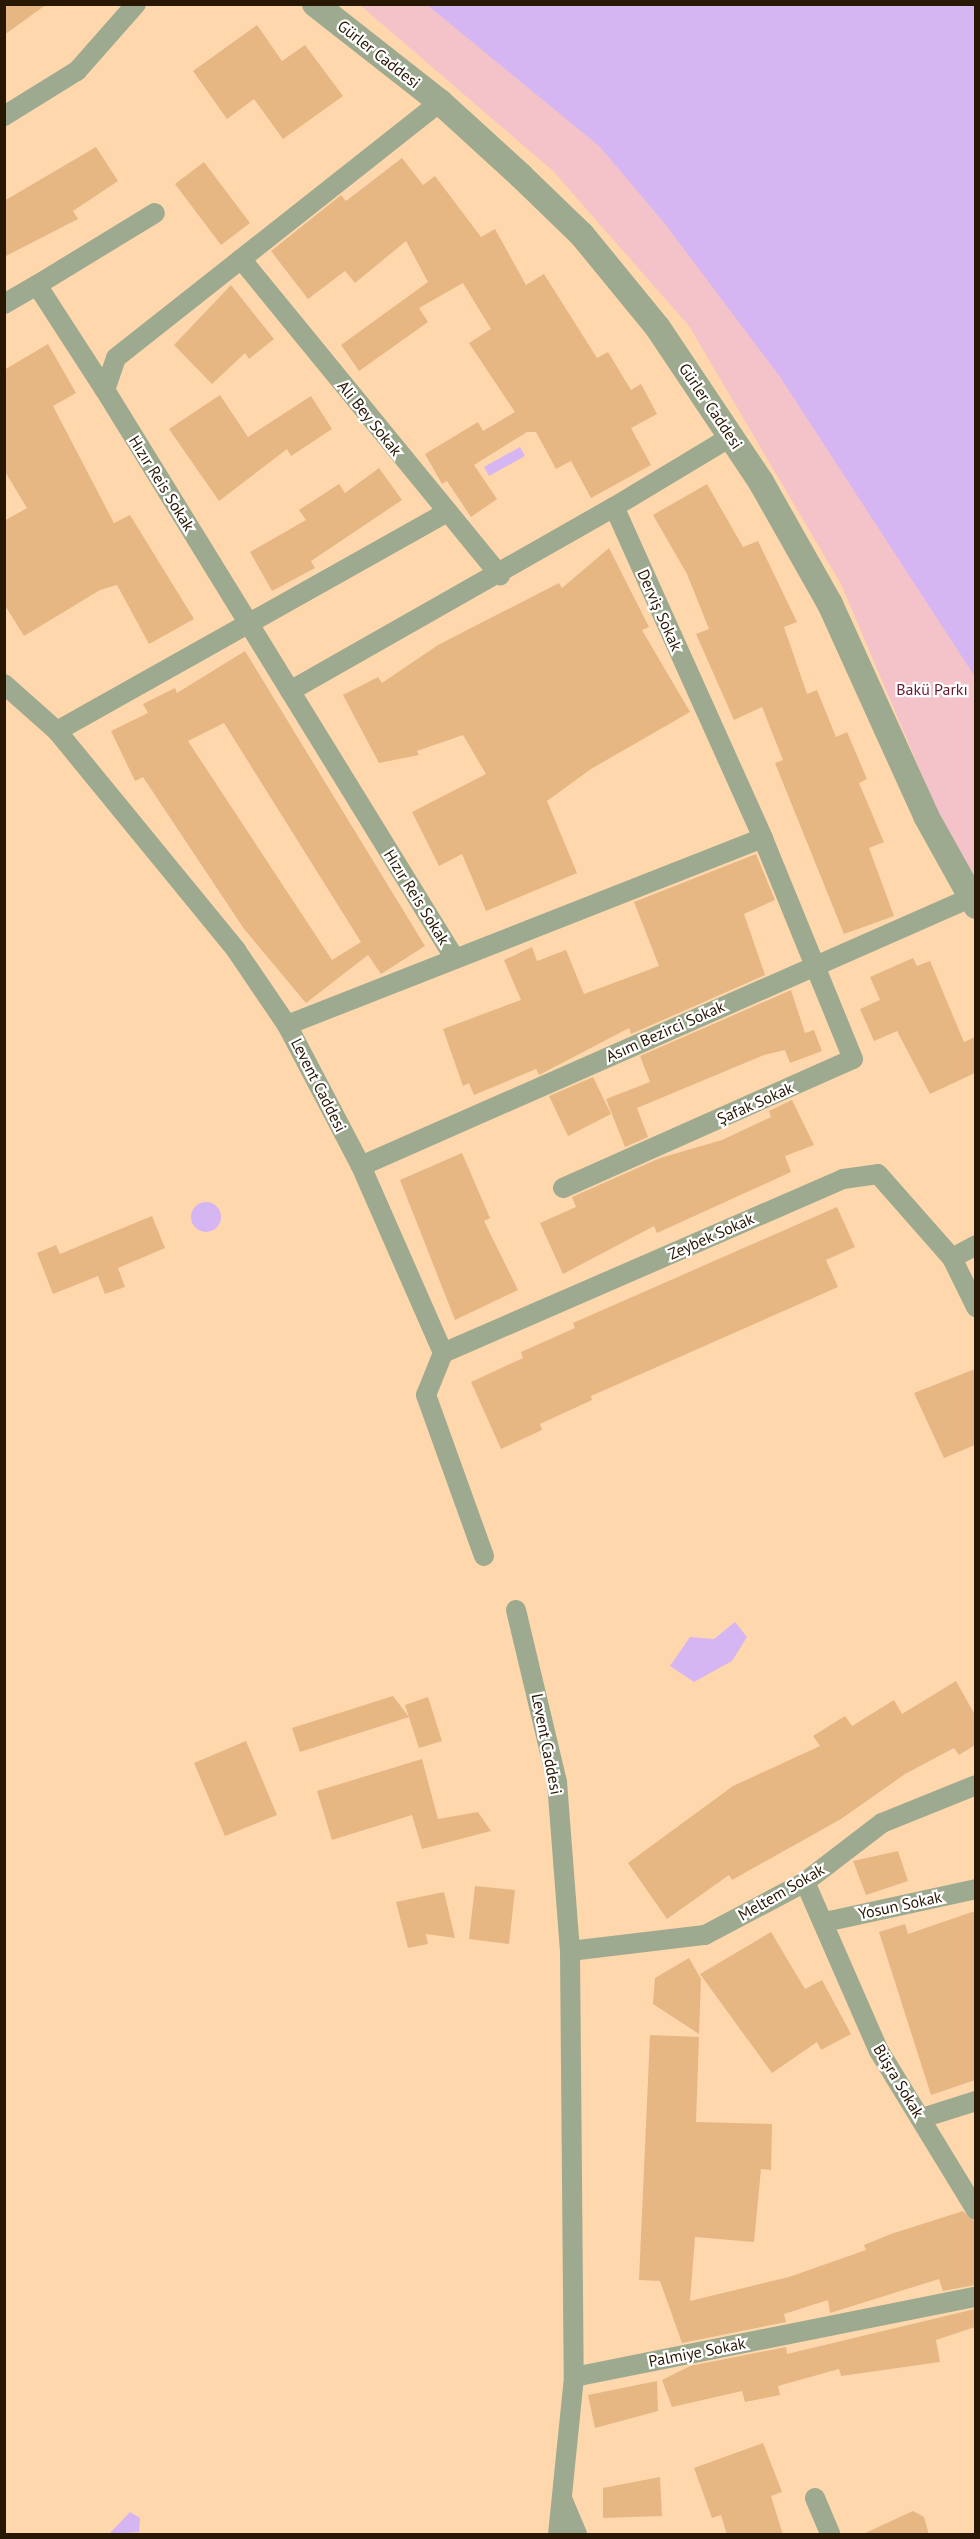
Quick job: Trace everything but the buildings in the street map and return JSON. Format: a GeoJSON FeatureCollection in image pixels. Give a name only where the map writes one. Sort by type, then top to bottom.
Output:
{"type":"FeatureCollection","features":[{"type":"Feature","properties":{"kind":"street"},"geometry":{"type":"LineString","coordinates":[[4,116],[77,71],[136,4]]}},
{"type":"Feature","properties":{"kind":"street","name":"Gürler Caddesi"},"geometry":{"type":"LineString","coordinates":[[315,4],[440,102],[610,267],[732,436],[830,604],[926,816],[973,902]]}},
{"type":"Feature","properties":{"kind":"street"},"geometry":{"type":"LineString","coordinates":[[105,390],[116,358],[440,102]]}},
{"type":"Feature","properties":{"kind":"street"},"geometry":{"type":"LineString","coordinates":[[4,304],[155,213]]}},
{"type":"Feature","properties":{"kind":"street","name":"Ali Bey Sokak"},"geometry":{"type":"LineString","coordinates":[[241,259],[500,576]]}},
{"type":"Feature","properties":{"kind":"street","name":"Hızır Reis Sokak"},"geometry":{"type":"LineString","coordinates":[[37,285],[105,390],[454,957]]}},
{"type":"Feature","properties":{"kind":"street"},"geometry":{"type":"LineString","coordinates":[[290,691],[500,576],[732,436]]}},
{"type":"Feature","properties":{"kind":"street","name":"Derviş Sokak"},"geometry":{"type":"LineString","coordinates":[[614,507],[763,838],[816,963]]}},
{"type":"Feature","properties":{"kind":"street"},"geometry":{"type":"LineString","coordinates":[[57,731],[247,621],[447,512]]}},
{"type":"Feature","properties":{"kind":"street","name":"Levent Caddesi"},"geometry":{"type":"LineString","coordinates":[[4,684],[57,731],[236,950],[287,1024],[361,1166],[443,1353]]}},
{"type":"Feature","properties":{"kind":"street"},"geometry":{"type":"LineString","coordinates":[[287,1024],[763,838]]}},
{"type":"Feature","properties":{"kind":"street","name":"Asım Bezirci Sokak"},"geometry":{"type":"LineString","coordinates":[[361,1166],[816,963],[973,902]]}},
{"type":"Feature","properties":{"kind":"street","name":"Şafak Sokak"},"geometry":{"type":"LineString","coordinates":[[563,1188],[853,1059],[816,963]]}},
{"type":"Feature","properties":{"kind":"street","name":"Zeybek Sokak"},"geometry":{"type":"LineString","coordinates":[[443,1353],[843,1179],[878,1174],[952,1258]]}},
{"type":"Feature","properties":{"kind":"street"},"geometry":{"type":"LineString","coordinates":[[975,1245],[952,1258],[975,1307]]}},
{"type":"Feature","properties":{"kind":"street"},"geometry":{"type":"LineString","coordinates":[[443,1353],[426,1395],[484,1556]]}},
{"type":"Feature","properties":{"kind":"street","name":"Levent Caddesi"},"geometry":{"type":"LineString","coordinates":[[516,1610],[557,1782],[570,1951],[574,2377]]}},
{"type":"Feature","properties":{"kind":"street","name":"Meltem Sokak"},"geometry":{"type":"LineString","coordinates":[[570,1951],[705,1935],[805,1882],[882,1823],[975,1785]]}},
{"type":"Feature","properties":{"kind":"street","name":"Büşra Sokak"},"geometry":{"type":"LineString","coordinates":[[805,1882],[825,1922],[879,2051],[922,2118],[975,2210]]}},
{"type":"Feature","properties":{"kind":"street","name":"Yosun Sokak"},"geometry":{"type":"LineString","coordinates":[[825,1922],[975,1889]]}},
{"type":"Feature","properties":{"kind":"street"},"geometry":{"type":"LineString","coordinates":[[922,2118],[975,2101]]}},
{"type":"Feature","properties":{"kind":"street","name":"Palmiye Sokak"},"geometry":{"type":"LineString","coordinates":[[574,2377],[975,2297]]}},
{"type":"Feature","properties":{"kind":"street"},"geometry":{"type":"LineString","coordinates":[[558,2535],[574,2377]]}},
{"type":"Feature","properties":{"kind":"street"},"geometry":{"type":"LineString","coordinates":[[561,2497],[577,2535]]}},
{"type":"Feature","properties":{"kind":"street"},"geometry":{"type":"LineString","coordinates":[[815,2498],[830,2535]]}},
{"type":"Feature","properties":{"kind":"green space","name":"Bakü Parkı"},"geometry":{"type":"Polygon","coordinates":[[[360,5],[427,5],[599,146],[665,224],[780,377],[975,677],[975,884],[943,824],[841,584],[689,326],[553,171],[360,5]]]}},
{"type":"Feature","properties":{"kind":"shaded area"},"geometry":{"type":"Polygon","coordinates":[[[427,5],[975,5],[975,677],[780,377],[665,224],[599,146],[427,5]]]}},
{"type":"Feature","properties":{"kind":"shaded area"},"geometry":{"type":"Polygon","coordinates":[[[520,447],[525,456],[489,476],[484,467],[520,447]]]}},
{"type":"Feature","properties":{"kind":"shaded area"},"geometry":{"type":"Polygon","coordinates":[[[206,1202],[217,1206],[221,1217],[217,1228],[206,1232],[195,1228],[191,1217],[195,1206],[206,1202]]]}},
{"type":"Feature","properties":{"kind":"shaded area"},"geometry":{"type":"Polygon","coordinates":[[[735,1622],[747,1637],[732,1661],[694,1682],[670,1666],[690,1637],[714,1639],[735,1622]]]}},
{"type":"Feature","properties":{"kind":"shaded area"},"geometry":{"type":"Polygon","coordinates":[[[130,2512],[140,2518],[139,2532],[109,2534],[130,2512]]]}}]}
